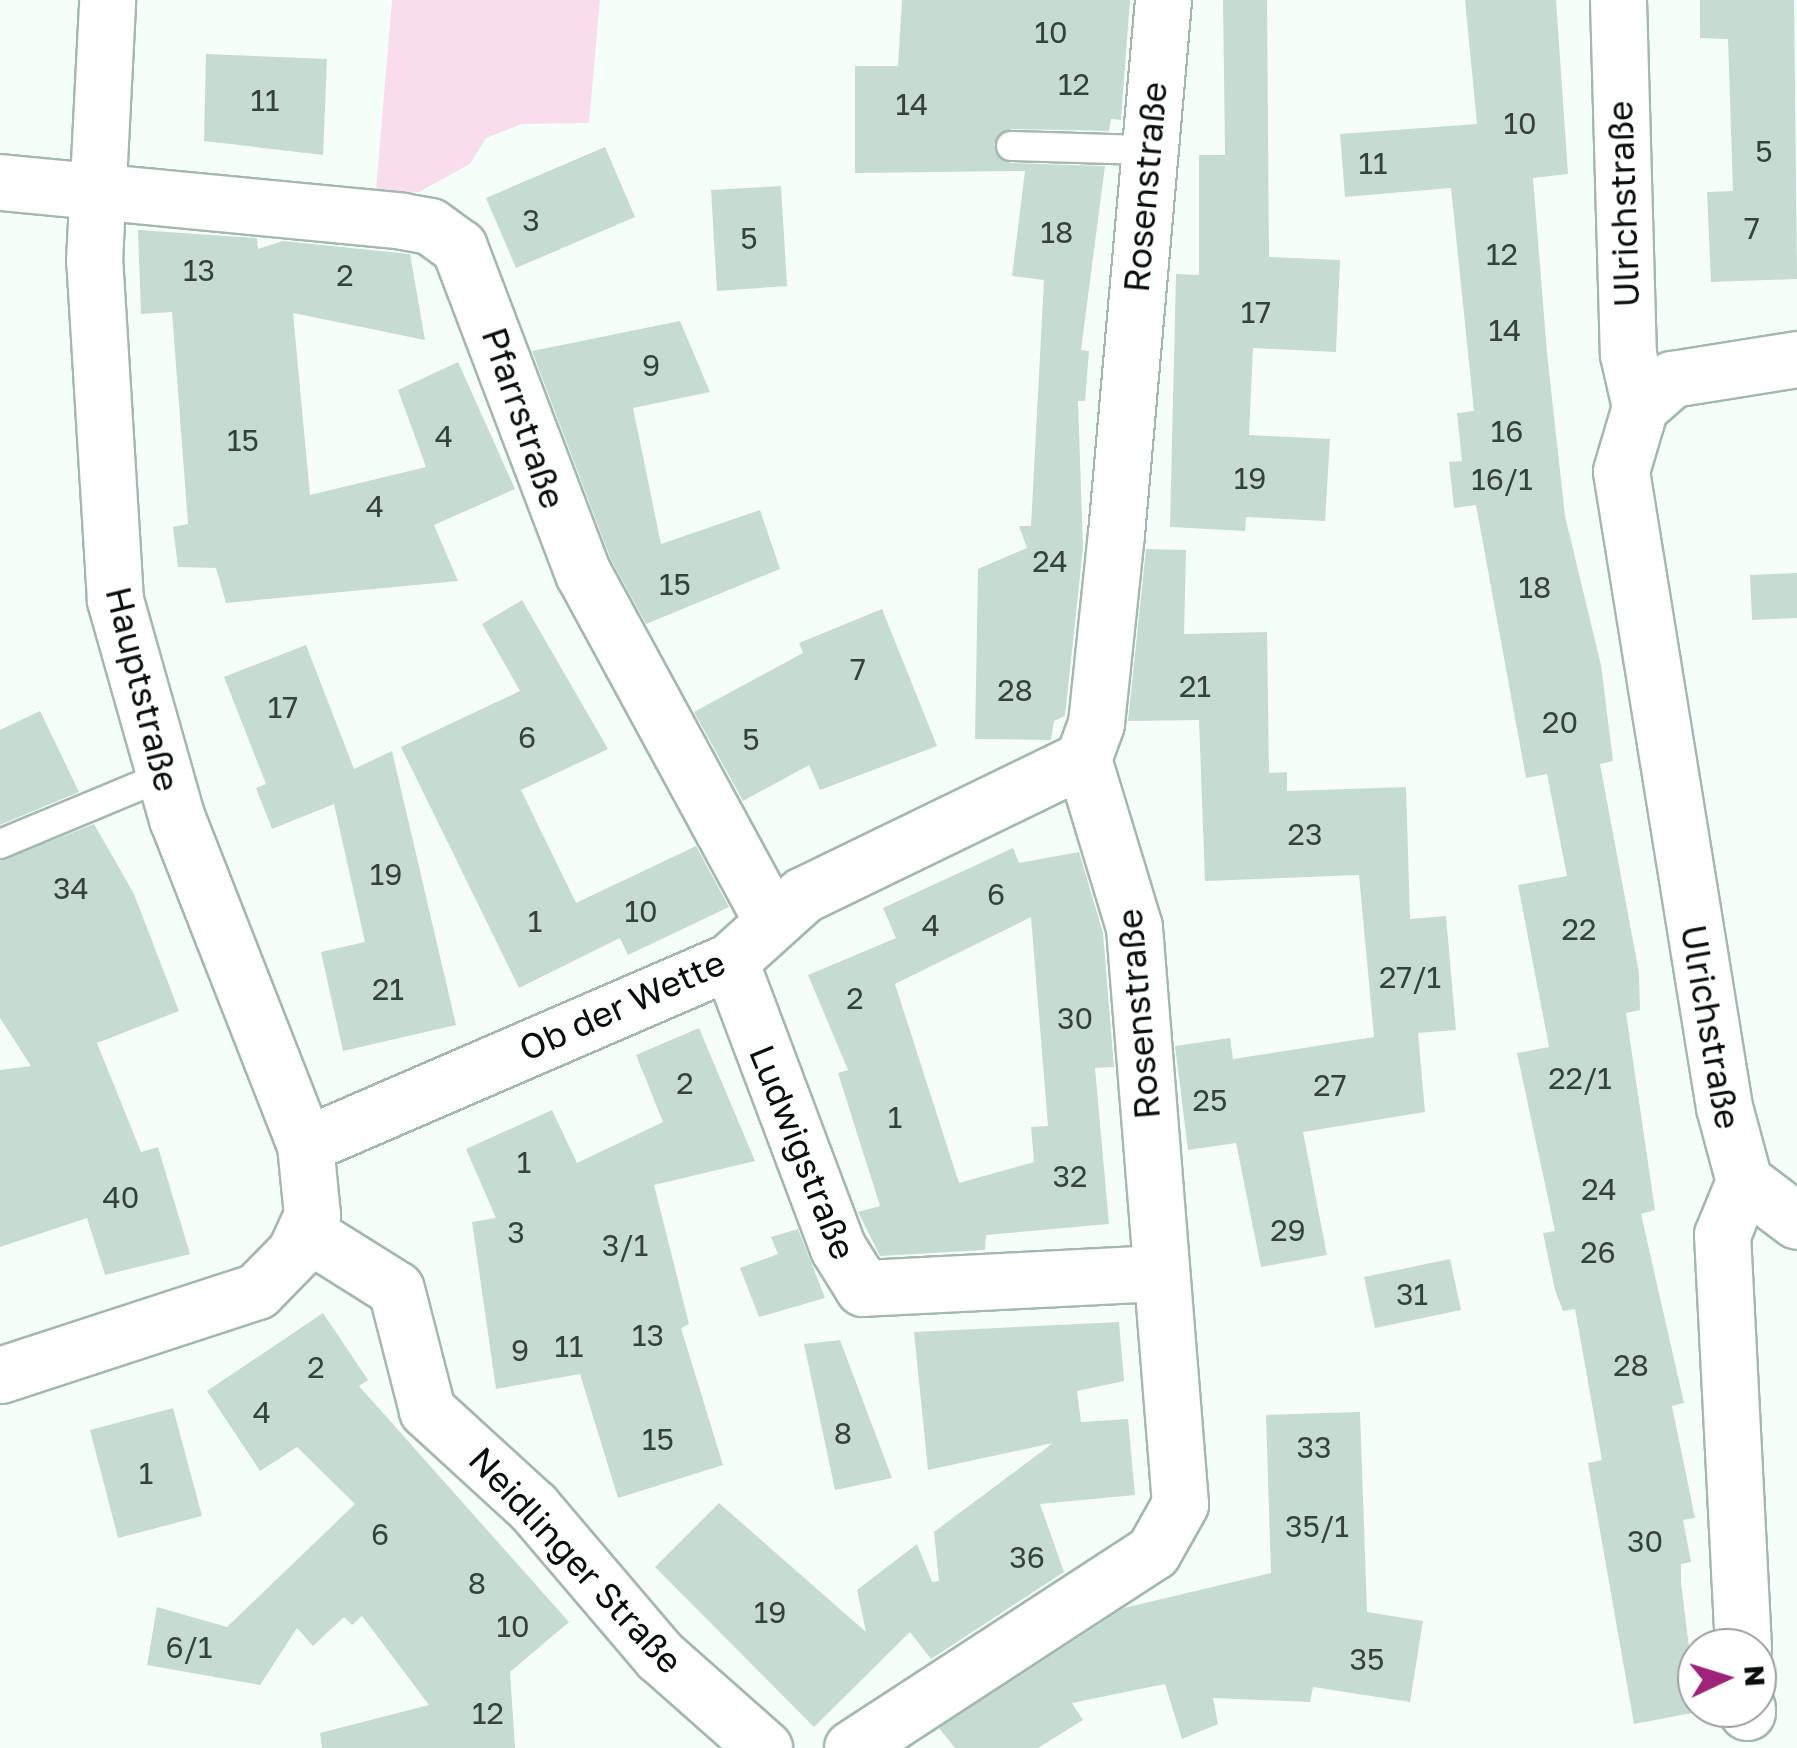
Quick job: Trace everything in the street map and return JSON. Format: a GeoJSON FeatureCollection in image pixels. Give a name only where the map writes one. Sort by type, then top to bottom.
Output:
{"type":"FeatureCollection","features":[{"type":"Feature","properties":{"kind":"street","name":"Hauptstraße"},"geometry":{"type":"LineString","coordinates":[[107,0],[95,186],[115,600],[163,776],[305,1145],[314,1188],[306,1232]]}},
{"type":"Feature","properties":{"kind":"street","name":"Rosenstraße"},"geometry":{"type":"LineString","coordinates":[[852,1748],[1164,1542],[1180,1504],[1156,1273],[1132,914],[1082,759],[1096,723],[1116,534],[1146,150],[1163,0]]}},
{"type":"Feature","properties":{"kind":"street","name":"Ulrichstraße"},"geometry":{"type":"LineString","coordinates":[[1618,0],[1628,354],[1640,407],[1626,442],[1624,499],[1744,1181]]}},
{"type":"Feature","properties":{"kind":"street","name":"Pfarrstraße"},"geometry":{"type":"LineString","coordinates":[[0,182],[95,186],[402,221],[430,226],[459,247],[583,573],[770,917]]}},
{"type":"Feature","properties":{"kind":"street"},"geometry":{"type":"LineString","coordinates":[[1640,407],[1685,372],[1797,359]]}},
{"type":"Feature","properties":{"kind":"street","name":"Ob der Wette"},"geometry":{"type":"LineString","coordinates":[[305,1145],[730,961],[770,917],[1082,759]]}},
{"type":"Feature","properties":{"kind":"street","name":"Ludwigstraße"},"geometry":{"type":"LineString","coordinates":[[730,961],[838,1248],[863,1288],[1156,1273]]}},
{"type":"Feature","properties":{"kind":"street"},"geometry":{"type":"LineString","coordinates":[[1743,1628],[1722,1235],[1744,1181],[1797,1221]]}},
{"type":"Feature","properties":{"kind":"street"},"geometry":{"type":"LineString","coordinates":[[0,1375],[239,1300],[282,1268],[306,1232]]}},
{"type":"Feature","properties":{"kind":"street","name":"Neidlinger Straße"},"geometry":{"type":"LineString","coordinates":[[306,1232],[396,1289],[427,1410],[533,1507],[660,1656],[764,1748]]}},
{"type":"Feature","properties":{"kind":"lane"},"geometry":{"type":"LineString","coordinates":[[1011,146],[1146,150]]}},
{"type":"Feature","properties":{"kind":"lane"},"geometry":{"type":"LineString","coordinates":[[0,844],[163,776]]}},
{"type":"Feature","properties":{"kind":"shaded area"},"geometry":{"type":"Polygon","coordinates":[[[392,0],[600,0],[589,123],[522,124],[486,138],[470,164],[419,192],[376,191],[392,0]]]}},
{"type":"Feature","properties":{"kind":"building"},"geometry":{"type":"Polygon","coordinates":[[[902,0],[1130,0],[1121,120],[1111,119],[1109,131],[1011,129],[994,145],[1010,163],[1105,166],[1081,350],[1089,351],[1085,401],[1078,401],[1083,548],[1065,716],[1054,721],[1051,740],[975,739],[978,569],[1027,548],[1019,526],[1031,526],[1044,280],[1012,276],[1025,171],[855,173],[855,66],[898,66],[902,0]]]}},
{"type":"Feature","properties":{"kind":"building"},"geometry":{"type":"Polygon","coordinates":[[[1223,0],[1267,0],[1269,257],[1340,260],[1336,352],[1253,348],[1249,435],[1330,439],[1325,521],[1246,517],[1245,531],[1170,527],[1176,274],[1199,275],[1199,155],[1225,155],[1223,0]]]}},
{"type":"Feature","properties":{"kind":"building"},"geometry":{"type":"Polygon","coordinates":[[[1465,0],[1556,0],[1568,174],[1533,178],[1547,353],[1565,516],[1601,665],[1613,761],[1600,764],[1639,973],[1640,1010],[1626,1013],[1655,1210],[1641,1214],[1684,1403],[1672,1406],[1695,1518],[1683,1520],[1691,1562],[1681,1564],[1687,1628],[1677,1628],[1677,1716],[1634,1724],[1588,1463],[1602,1460],[1575,1309],[1563,1311],[1543,1233],[1555,1231],[1517,1053],[1549,1047],[1518,885],[1567,876],[1547,774],[1526,778],[1476,505],[1454,508],[1449,462],[1462,461],[1457,413],[1474,411],[1451,188],[1345,197],[1340,134],[1477,124],[1465,0]]]}},
{"type":"Feature","properties":{"kind":"building"},"geometry":{"type":"Polygon","coordinates":[[[1700,0],[1794,0],[1797,279],[1711,282],[1707,192],[1733,191],[1728,39],[1700,38],[1700,0]]]}},
{"type":"Feature","properties":{"kind":"building"},"geometry":{"type":"Polygon","coordinates":[[[206,54],[327,59],[323,155],[204,141],[206,54]]]}},
{"type":"Feature","properties":{"kind":"building"},"geometry":{"type":"Polygon","coordinates":[[[605,147],[635,217],[516,268],[486,198],[605,147]]]}},
{"type":"Feature","properties":{"kind":"building"},"geometry":{"type":"Polygon","coordinates":[[[781,186],[787,286],[717,291],[711,190],[781,186]]]}},
{"type":"Feature","properties":{"kind":"building"},"geometry":{"type":"Polygon","coordinates":[[[138,230],[257,238],[258,249],[283,241],[410,254],[425,340],[293,313],[310,495],[426,467],[398,390],[458,362],[515,489],[434,525],[458,581],[226,603],[216,568],[178,567],[173,527],[188,524],[172,312],[141,314],[138,230]]]}},
{"type":"Feature","properties":{"kind":"building"},"geometry":{"type":"Polygon","coordinates":[[[680,321],[710,392],[633,408],[661,544],[760,510],[780,569],[646,624],[611,560],[532,351],[680,321]]]}},
{"type":"Feature","properties":{"kind":"building"},"geometry":{"type":"Polygon","coordinates":[[[1146,549],[1186,550],[1184,634],[1267,632],[1269,773],[1287,772],[1287,791],[1406,787],[1410,919],[1446,916],[1456,1030],[1418,1033],[1425,1112],[1303,1132],[1327,1255],[1261,1267],[1236,1143],[1188,1150],[1175,1046],[1230,1038],[1233,1059],[1374,1037],[1359,875],[1205,881],[1199,720],[1128,721],[1146,549]]]}},
{"type":"Feature","properties":{"kind":"building"},"geometry":{"type":"Polygon","coordinates":[[[1797,573],[1797,618],[1752,620],[1750,575],[1797,573]]]}},
{"type":"Feature","properties":{"kind":"building"},"geometry":{"type":"Polygon","coordinates":[[[522,600],[608,749],[521,790],[576,903],[696,846],[729,907],[628,955],[620,938],[519,988],[401,747],[520,691],[482,624],[522,600]]]}},
{"type":"Feature","properties":{"kind":"building"},"geometry":{"type":"Polygon","coordinates":[[[882,609],[937,746],[820,790],[809,765],[743,801],[694,712],[803,653],[799,643],[882,609]]]}},
{"type":"Feature","properties":{"kind":"building"},"geometry":{"type":"Polygon","coordinates":[[[306,645],[354,769],[392,751],[456,1025],[343,1051],[321,952],[365,942],[334,804],[272,829],[256,788],[266,784],[224,677],[306,645]]]}},
{"type":"Feature","properties":{"kind":"building"},"geometry":{"type":"Polygon","coordinates":[[[40,711],[79,792],[0,825],[0,730],[40,711]]]}},
{"type":"Feature","properties":{"kind":"building"},"geometry":{"type":"Polygon","coordinates":[[[94,824],[134,894],[179,1011],[97,1043],[141,1152],[158,1147],[190,1254],[105,1275],[87,1218],[0,1247],[0,1070],[31,1066],[0,1018],[0,861],[94,824]]]}},
{"type":"Feature","properties":{"kind":"building"},"geometry":{"type":"Polygon","coordinates":[[[1013,848],[1019,863],[1079,852],[1103,933],[1114,1067],[1095,1068],[1109,1224],[986,1235],[985,1250],[880,1256],[858,1212],[880,1206],[838,1073],[848,1070],[808,975],[896,938],[883,908],[1013,848]],[[1031,917],[895,984],[959,1183],[1034,1162],[1031,1127],[1048,1126],[1031,917]]]}},
{"type":"Feature","properties":{"kind":"building"},"geometry":{"type":"Polygon","coordinates":[[[699,1028],[755,1161],[654,1185],[689,1324],[681,1328],[723,1465],[618,1498],[580,1374],[496,1389],[472,1222],[496,1218],[466,1149],[552,1110],[577,1163],[663,1122],[636,1055],[699,1028]]]}},
{"type":"Feature","properties":{"kind":"building"},"geometry":{"type":"Polygon","coordinates":[[[798,1229],[825,1298],[759,1317],[740,1268],[778,1254],[771,1237],[798,1229]]]}},
{"type":"Feature","properties":{"kind":"building"},"geometry":{"type":"Polygon","coordinates":[[[1450,1259],[1461,1310],[1375,1328],[1364,1277],[1450,1259]]]}},
{"type":"Feature","properties":{"kind":"building"},"geometry":{"type":"Polygon","coordinates":[[[323,1313],[368,1380],[359,1386],[569,1622],[510,1672],[515,1748],[322,1748],[320,1733],[429,1705],[362,1616],[352,1625],[344,1617],[313,1646],[297,1628],[260,1685],[147,1665],[157,1607],[227,1627],[355,1504],[297,1447],[260,1471],[207,1391],[323,1313]]]}},
{"type":"Feature","properties":{"kind":"building"},"geometry":{"type":"Polygon","coordinates":[[[1119,1322],[1124,1381],[1077,1391],[1081,1422],[1128,1419],[1135,1495],[1040,1504],[1064,1572],[931,1659],[910,1632],[814,1727],[655,1567],[719,1503],[866,1632],[857,1590],[917,1544],[932,1582],[939,1581],[934,1532],[1053,1443],[928,1470],[914,1332],[1119,1322]]]}},
{"type":"Feature","properties":{"kind":"building"},"geometry":{"type":"Polygon","coordinates":[[[840,1340],[892,1478],[835,1490],[804,1344],[840,1340]]]}},
{"type":"Feature","properties":{"kind":"building"},"geometry":{"type":"Polygon","coordinates":[[[173,1408],[202,1516],[118,1538],[90,1430],[173,1408]]]}},
{"type":"Feature","properties":{"kind":"building"},"geometry":{"type":"Polygon","coordinates":[[[1360,1412],[1367,1612],[1423,1621],[1410,1702],[1313,1687],[1310,1702],[1213,1698],[1218,1724],[1182,1739],[1165,1684],[1072,1703],[1083,1720],[1038,1748],[955,1748],[939,1728],[1124,1608],[1271,1573],[1266,1415],[1360,1412]]]}}]}
